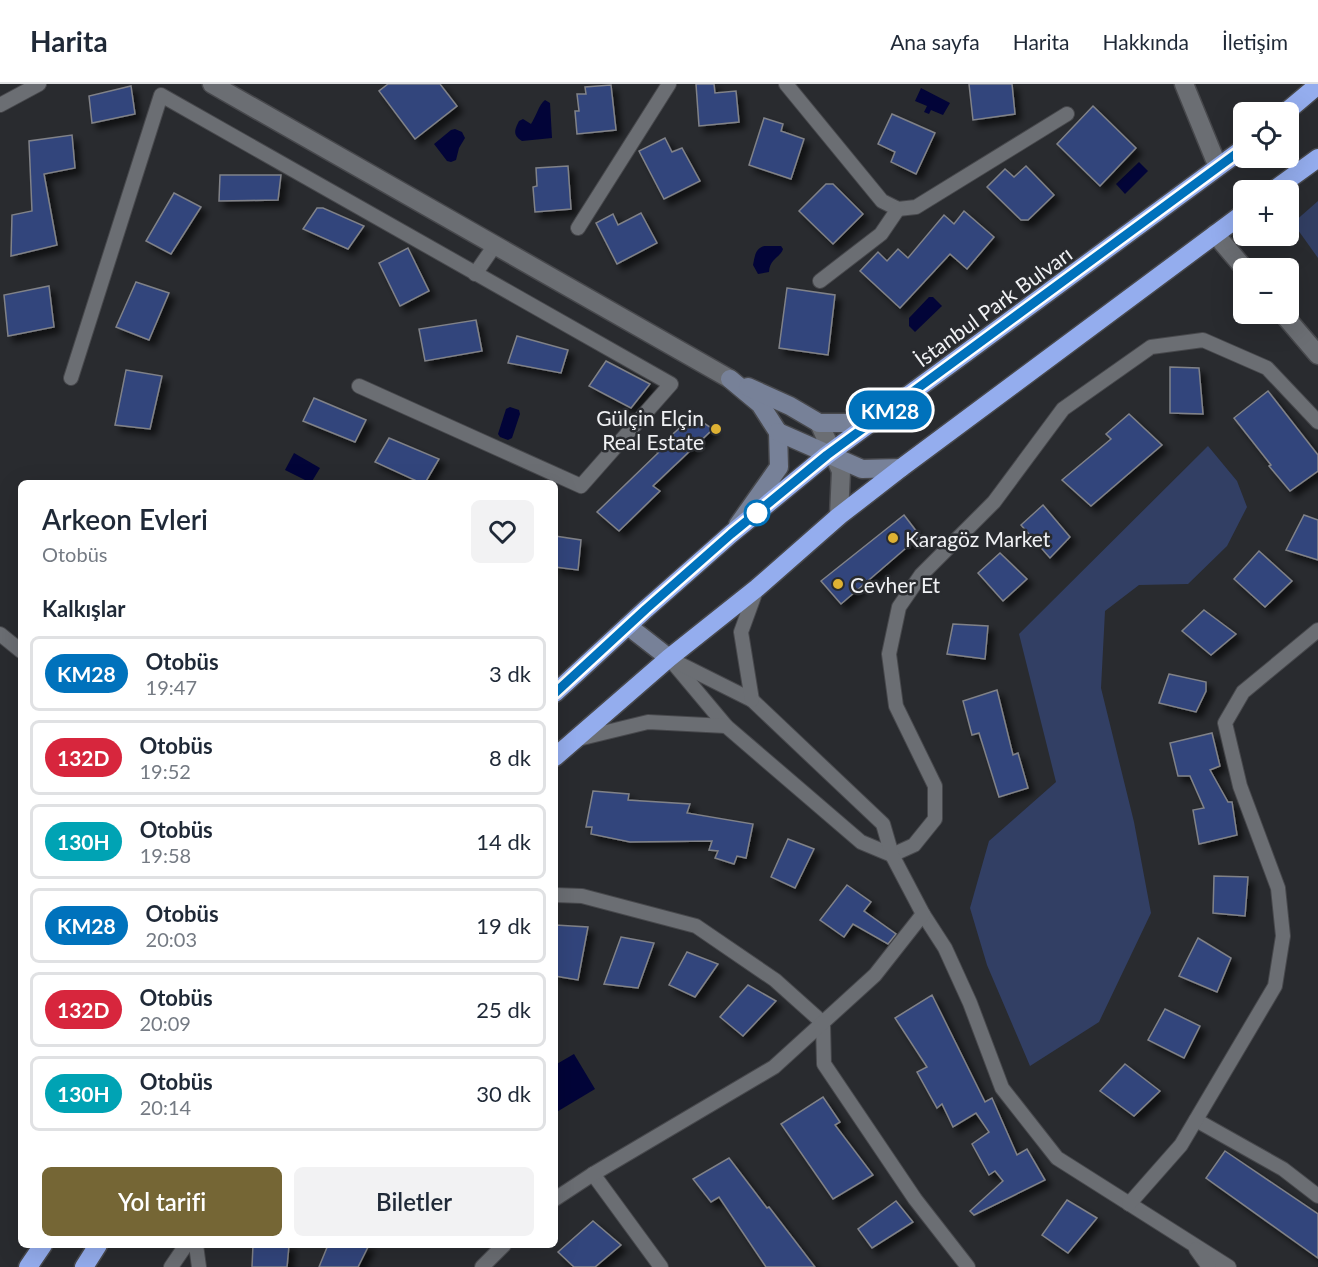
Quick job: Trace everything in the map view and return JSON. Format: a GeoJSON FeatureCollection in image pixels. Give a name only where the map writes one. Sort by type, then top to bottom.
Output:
{"type":"FeatureCollection","features":[{"type":"Feature","properties":{"kind":"highway"},"geometry":{"type":"LineString","coordinates":[[1298,102],[1318,85]]}},
{"type":"Feature","properties":{"kind":"highway","name":"İstanbul Park Bulvarı"},"geometry":{"type":"LineString","coordinates":[[558,690],[731,534],[873,423],[1233,156]]}},
{"type":"Feature","properties":{"kind":"highway"},"geometry":{"type":"LineString","coordinates":[[1288,180],[1318,158]]}},
{"type":"Feature","properties":{"kind":"highway"},"geometry":{"type":"LineString","coordinates":[[558,755],[669,658],[757,588],[839,516],[1233,221]]}},
{"type":"Feature","properties":{"kind":"highway"},"geometry":{"type":"LineString","coordinates":[[28,1267],[41,1248]]}},
{"type":"Feature","properties":{"kind":"highway"},"geometry":{"type":"LineString","coordinates":[[84,1267],[96,1248]]}},
{"type":"Feature","properties":{"kind":"street"},"geometry":{"type":"LineString","coordinates":[[212,84],[730,380],[790,406],[819,423],[873,423]]}},
{"type":"Feature","properties":{"kind":"street"},"geometry":{"type":"LineString","coordinates":[[1184,84],[1218,167]]}},
{"type":"Feature","properties":{"kind":"street"},"geometry":{"type":"LineString","coordinates":[[1215,234],[1235,258]]}},
{"type":"Feature","properties":{"kind":"street"},"geometry":{"type":"LineString","coordinates":[[1291,324],[1318,355]]}},
{"type":"Feature","properties":{"kind":"street"},"geometry":{"type":"LineString","coordinates":[[730,380],[760,404],[778,432],[779,467],[731,534]]}},
{"type":"Feature","properties":{"kind":"street"},"geometry":{"type":"LineString","coordinates":[[819,423],[841,471],[839,516]]}},
{"type":"Feature","properties":{"kind":"street"},"geometry":{"type":"LineString","coordinates":[[778,432],[862,469],[901,468]]}},
{"type":"Feature","properties":{"kind":"street"},"geometry":{"type":"LineString","coordinates":[[628,626],[669,658]]}},
{"type":"Feature","properties":{"kind":"lane"},"geometry":{"type":"LineString","coordinates":[[0,105],[39,84]]}},
{"type":"Feature","properties":{"kind":"lane"},"geometry":{"type":"LineString","coordinates":[[578,228],[669,84]]}},
{"type":"Feature","properties":{"kind":"lane"},"geometry":{"type":"LineString","coordinates":[[786,84],[882,201],[898,209],[916,207],[1067,114]]}},
{"type":"Feature","properties":{"kind":"lane"},"geometry":{"type":"LineString","coordinates":[[71,378],[161,95],[671,384],[581,486],[359,387]]}},
{"type":"Feature","properties":{"kind":"lane"},"geometry":{"type":"LineString","coordinates":[[820,281],[881,234],[898,209]]}},
{"type":"Feature","properties":{"kind":"lane"},"geometry":{"type":"LineString","coordinates":[[475,273],[495,245]]}},
{"type":"Feature","properties":{"kind":"lane"},"geometry":{"type":"LineString","coordinates":[[669,658],[726,726],[861,842],[892,855],[914,845],[935,819],[935,786],[896,706],[889,654],[899,607],[921,575],[994,502],[1063,409],[1151,347],[1203,340],[1267,368],[1318,422]]}},
{"type":"Feature","properties":{"kind":"lane"},"geometry":{"type":"LineString","coordinates":[[752,700],[741,632],[757,588]]}},
{"type":"Feature","properties":{"kind":"lane"},"geometry":{"type":"LineString","coordinates":[[1129,1204],[1181,1145],[1275,986],[1283,936],[1278,888],[1240,786],[1225,723],[1243,692],[1318,630]]}},
{"type":"Feature","properties":{"kind":"lane"},"geometry":{"type":"LineString","coordinates":[[0,634],[18,649]]}},
{"type":"Feature","properties":{"kind":"lane"},"geometry":{"type":"LineString","coordinates":[[669,658],[752,700],[883,824],[892,855],[949,957],[970,1003],[1002,1088],[1057,1158],[1230,1267]]}},
{"type":"Feature","properties":{"kind":"lane"},"geometry":{"type":"LineString","coordinates":[[576,740],[648,722],[726,726]]}},
{"type":"Feature","properties":{"kind":"lane"},"geometry":{"type":"LineString","coordinates":[[558,895],[582,896],[696,926],[775,980],[823,1023],[824,1064],[915,1199],[968,1267]]}},
{"type":"Feature","properties":{"kind":"lane"},"geometry":{"type":"LineString","coordinates":[[558,1197],[774,1067],[875,975],[923,914]]}},
{"type":"Feature","properties":{"kind":"lane"},"geometry":{"type":"LineString","coordinates":[[1196,1120],[1283,1169],[1318,1196]]}},
{"type":"Feature","properties":{"kind":"lane"},"geometry":{"type":"LineString","coordinates":[[593,1174],[661,1267]]}},
{"type":"Feature","properties":{"kind":"lane"},"geometry":{"type":"LineString","coordinates":[[1193,1244],[1209,1267]]}},
{"type":"Feature","properties":{"kind":"lane"},"geometry":{"type":"LineString","coordinates":[[171,1267],[184,1248]]}},
{"type":"Feature","properties":{"kind":"lane"},"geometry":{"type":"LineString","coordinates":[[196,1248],[199,1267]]}},
{"type":"Feature","properties":{"kind":"lane"},"geometry":{"type":"LineString","coordinates":[[482,1267],[501,1248]]}},
{"type":"Feature","properties":{"kind":"shaded area"},"geometry":{"type":"Polygon","coordinates":[[[921,88],[950,103],[943,115],[931,110],[929,114],[924,112],[927,106],[915,101],[921,88]]]}},
{"type":"Feature","properties":{"kind":"shaded area"},"geometry":{"type":"Polygon","coordinates":[[[545,100],[550,103],[552,138],[522,141],[516,134],[519,121],[523,119],[531,124],[545,100]]]}},
{"type":"Feature","properties":{"kind":"shaded area"},"geometry":{"type":"Polygon","coordinates":[[[455,129],[462,132],[465,138],[456,160],[451,162],[447,161],[434,144],[455,129]]]}},
{"type":"Feature","properties":{"kind":"shaded area"},"geometry":{"type":"Polygon","coordinates":[[[1139,162],[1148,171],[1125,194],[1116,184],[1139,162]]]}},
{"type":"Feature","properties":{"kind":"shaded area"},"geometry":{"type":"Polygon","coordinates":[[[1318,201],[1318,258],[1299,231],[1299,218],[1318,201]]]}},
{"type":"Feature","properties":{"kind":"shaded area"},"geometry":{"type":"Polygon","coordinates":[[[764,246],[781,246],[783,249],[771,264],[769,272],[758,274],[753,265],[754,259],[757,251],[764,246]]]}},
{"type":"Feature","properties":{"kind":"shaded area"},"geometry":{"type":"Polygon","coordinates":[[[929,297],[933,297],[942,306],[915,332],[909,326],[909,318],[929,297]]]}},
{"type":"Feature","properties":{"kind":"shaded area"},"geometry":{"type":"Polygon","coordinates":[[[510,407],[519,410],[520,414],[512,438],[508,440],[498,434],[506,409],[510,407]]]}},
{"type":"Feature","properties":{"kind":"shaded area"},"geometry":{"type":"Polygon","coordinates":[[[1208,446],[1237,481],[1247,507],[1227,546],[1188,584],[1139,585],[1105,611],[1101,688],[1134,822],[1151,913],[1099,1022],[1030,1066],[987,965],[970,908],[989,841],[1056,782],[1019,634],[1208,446]]]}},
{"type":"Feature","properties":{"kind":"shaded area"},"geometry":{"type":"Polygon","coordinates":[[[294,453],[320,468],[313,480],[305,480],[285,470],[294,453]]]}},
{"type":"Feature","properties":{"kind":"shaded area"},"geometry":{"type":"Polygon","coordinates":[[[574,1054],[595,1089],[558,1111],[558,1063],[574,1054]]]}},
{"type":"Feature","properties":{"kind":"building"},"geometry":{"type":"Polygon","coordinates":[[[388,84],[440,84],[457,106],[415,139],[379,91],[388,84]]]}},
{"type":"Feature","properties":{"kind":"building"},"geometry":{"type":"Polygon","coordinates":[[[696,84],[714,84],[715,93],[736,91],[739,122],[699,126],[696,84]]]}},
{"type":"Feature","properties":{"kind":"building"},"geometry":{"type":"Polygon","coordinates":[[[969,84],[1012,84],[1015,114],[973,120],[969,84]]]}},
{"type":"Feature","properties":{"kind":"building"},"geometry":{"type":"Polygon","coordinates":[[[611,85],[616,130],[577,134],[575,111],[579,111],[577,94],[586,94],[585,87],[611,85]]]}},
{"type":"Feature","properties":{"kind":"building"},"geometry":{"type":"Polygon","coordinates":[[[131,86],[135,114],[92,123],[89,96],[131,86]]]}},
{"type":"Feature","properties":{"kind":"building"},"geometry":{"type":"Polygon","coordinates":[[[1093,106],[1136,148],[1100,186],[1057,144],[1093,106]]]}},
{"type":"Feature","properties":{"kind":"building"},"geometry":{"type":"Polygon","coordinates":[[[892,114],[935,133],[916,174],[891,162],[895,152],[878,144],[892,114]]]}},
{"type":"Feature","properties":{"kind":"building"},"geometry":{"type":"Polygon","coordinates":[[[764,118],[783,124],[781,131],[804,139],[791,179],[749,165],[764,118]]]}},
{"type":"Feature","properties":{"kind":"building"},"geometry":{"type":"Polygon","coordinates":[[[72,135],[75,168],[44,174],[57,245],[11,256],[12,215],[32,211],[29,141],[72,135]]]}},
{"type":"Feature","properties":{"kind":"building"},"geometry":{"type":"Polygon","coordinates":[[[665,138],[672,152],[682,148],[700,181],[664,199],[639,151],[665,138]]]}},
{"type":"Feature","properties":{"kind":"building"},"geometry":{"type":"Polygon","coordinates":[[[568,166],[571,209],[535,212],[533,187],[537,186],[536,168],[568,166]]]}},
{"type":"Feature","properties":{"kind":"building"},"geometry":{"type":"Polygon","coordinates":[[[1026,166],[1054,195],[1028,220],[1021,220],[987,187],[1005,169],[1014,177],[1026,166]]]}},
{"type":"Feature","properties":{"kind":"building"},"geometry":{"type":"Polygon","coordinates":[[[220,175],[281,175],[278,200],[219,201],[220,175]]]}},
{"type":"Feature","properties":{"kind":"building"},"geometry":{"type":"Polygon","coordinates":[[[826,184],[833,184],[863,214],[833,244],[799,211],[826,184]]]}},
{"type":"Feature","properties":{"kind":"building"},"geometry":{"type":"Polygon","coordinates":[[[174,193],[201,207],[171,254],[146,241],[174,193]]]}},
{"type":"Feature","properties":{"kind":"building"},"geometry":{"type":"Polygon","coordinates":[[[317,208],[323,208],[364,226],[348,249],[303,229],[317,208]]]}},
{"type":"Feature","properties":{"kind":"building"},"geometry":{"type":"Polygon","coordinates":[[[964,211],[994,237],[967,269],[950,254],[900,308],[860,271],[878,252],[887,261],[898,249],[908,258],[944,215],[954,224],[964,211]]]}},
{"type":"Feature","properties":{"kind":"building"},"geometry":{"type":"Polygon","coordinates":[[[641,213],[657,243],[617,264],[596,223],[613,214],[618,225],[641,213]]]}},
{"type":"Feature","properties":{"kind":"building"},"geometry":{"type":"Polygon","coordinates":[[[408,248],[429,291],[400,306],[379,263],[408,248]]]}},
{"type":"Feature","properties":{"kind":"building"},"geometry":{"type":"Polygon","coordinates":[[[136,282],[169,293],[149,340],[116,327],[136,282]]]}},
{"type":"Feature","properties":{"kind":"building"},"geometry":{"type":"Polygon","coordinates":[[[49,286],[54,327],[8,336],[4,295],[49,286]]]}},
{"type":"Feature","properties":{"kind":"building"},"geometry":{"type":"Polygon","coordinates":[[[787,288],[835,295],[828,355],[779,348],[787,288]]]}},
{"type":"Feature","properties":{"kind":"building"},"geometry":{"type":"Polygon","coordinates":[[[476,320],[482,351],[425,361],[419,329],[476,320]]]}},
{"type":"Feature","properties":{"kind":"building"},"geometry":{"type":"Polygon","coordinates":[[[517,336],[568,350],[561,373],[508,363],[517,336]]]}},
{"type":"Feature","properties":{"kind":"building"},"geometry":{"type":"Polygon","coordinates":[[[606,361],[650,384],[631,408],[589,386],[606,361]]]}},
{"type":"Feature","properties":{"kind":"building"},"geometry":{"type":"Polygon","coordinates":[[[1170,367],[1199,368],[1203,414],[1170,413],[1170,367]]]}},
{"type":"Feature","properties":{"kind":"building"},"geometry":{"type":"Polygon","coordinates":[[[126,370],[162,376],[150,429],[115,425],[126,370]]]}},
{"type":"Feature","properties":{"kind":"building"},"geometry":{"type":"Polygon","coordinates":[[[1268,391],[1318,455],[1318,471],[1290,491],[1234,418],[1268,391]]]}},
{"type":"Feature","properties":{"kind":"building"},"geometry":{"type":"Polygon","coordinates":[[[314,398],[366,420],[355,442],[303,421],[314,398]]]}},
{"type":"Feature","properties":{"kind":"building"},"geometry":{"type":"Polygon","coordinates":[[[1129,414],[1162,445],[1091,506],[1062,480],[1111,439],[1106,434],[1129,414]]]}},
{"type":"Feature","properties":{"kind":"building"},"geometry":{"type":"Polygon","coordinates":[[[693,416],[713,429],[653,486],[660,491],[619,531],[597,512],[658,453],[655,450],[693,416]]]}},
{"type":"Feature","properties":{"kind":"building"},"geometry":{"type":"Polygon","coordinates":[[[389,438],[439,459],[427,480],[414,480],[375,462],[389,438]]]}},
{"type":"Feature","properties":{"kind":"building"},"geometry":{"type":"Polygon","coordinates":[[[1043,505],[1070,537],[1050,558],[1021,525],[1043,505]]]}},
{"type":"Feature","properties":{"kind":"building"},"geometry":{"type":"Polygon","coordinates":[[[904,515],[920,536],[841,604],[821,581],[904,515]]]}},
{"type":"Feature","properties":{"kind":"building"},"geometry":{"type":"Polygon","coordinates":[[[1304,515],[1318,520],[1318,560],[1286,550],[1304,515]]]}},
{"type":"Feature","properties":{"kind":"building"},"geometry":{"type":"Polygon","coordinates":[[[558,536],[581,540],[578,570],[558,567],[558,536]]]}},
{"type":"Feature","properties":{"kind":"building"},"geometry":{"type":"Polygon","coordinates":[[[1259,551],[1292,581],[1265,607],[1234,579],[1259,551]]]}},
{"type":"Feature","properties":{"kind":"building"},"geometry":{"type":"Polygon","coordinates":[[[1000,553],[1027,579],[1003,601],[978,573],[1000,553]]]}},
{"type":"Feature","properties":{"kind":"building"},"geometry":{"type":"Polygon","coordinates":[[[1204,610],[1236,634],[1211,655],[1182,631],[1204,610]]]}},
{"type":"Feature","properties":{"kind":"building"},"geometry":{"type":"Polygon","coordinates":[[[953,624],[988,626],[985,659],[947,654],[953,624]]]}},
{"type":"Feature","properties":{"kind":"building"},"geometry":{"type":"Polygon","coordinates":[[[1169,674],[1206,682],[1206,691],[1196,712],[1159,703],[1169,674]]]}},
{"type":"Feature","properties":{"kind":"building"},"geometry":{"type":"Polygon","coordinates":[[[997,690],[1013,755],[1018,753],[1028,788],[999,797],[979,733],[972,735],[963,701],[997,690]]]}},
{"type":"Feature","properties":{"kind":"building"},"geometry":{"type":"Polygon","coordinates":[[[1212,733],[1220,766],[1210,770],[1228,802],[1232,802],[1237,835],[1199,844],[1193,810],[1204,808],[1190,776],[1178,776],[1170,743],[1212,733]]]}},
{"type":"Feature","properties":{"kind":"building"},"geometry":{"type":"Polygon","coordinates":[[[593,791],[629,794],[628,800],[690,804],[687,813],[753,824],[746,858],[737,856],[734,864],[715,858],[718,851],[709,850],[712,841],[630,842],[591,834],[592,827],[586,827],[593,791]]]}},
{"type":"Feature","properties":{"kind":"building"},"geometry":{"type":"Polygon","coordinates":[[[788,839],[814,849],[795,888],[771,877],[788,839]]]}},
{"type":"Feature","properties":{"kind":"building"},"geometry":{"type":"Polygon","coordinates":[[[1214,876],[1248,877],[1245,916],[1213,913],[1214,876]]]}},
{"type":"Feature","properties":{"kind":"building"},"geometry":{"type":"Polygon","coordinates":[[[847,885],[871,902],[864,911],[896,934],[888,944],[853,924],[844,937],[820,920],[847,885]]]}},
{"type":"Feature","properties":{"kind":"building"},"geometry":{"type":"Polygon","coordinates":[[[558,925],[588,927],[578,980],[558,977],[558,925]]]}},
{"type":"Feature","properties":{"kind":"building"},"geometry":{"type":"Polygon","coordinates":[[[621,937],[654,943],[638,988],[604,984],[621,937]]]}},
{"type":"Feature","properties":{"kind":"building"},"geometry":{"type":"Polygon","coordinates":[[[1198,938],[1231,958],[1217,992],[1179,976],[1198,938]]]}},
{"type":"Feature","properties":{"kind":"building"},"geometry":{"type":"Polygon","coordinates":[[[687,952],[718,964],[695,997],[669,985],[687,952]]]}},
{"type":"Feature","properties":{"kind":"building"},"geometry":{"type":"Polygon","coordinates":[[[748,985],[776,1001],[743,1036],[720,1017],[748,985]]]}},
{"type":"Feature","properties":{"kind":"building"},"geometry":{"type":"Polygon","coordinates":[[[932,995],[985,1102],[992,1098],[1017,1155],[1027,1149],[1045,1180],[974,1215],[970,1211],[1003,1181],[995,1171],[989,1175],[972,1144],[989,1132],[976,1113],[953,1127],[942,1104],[937,1108],[917,1072],[927,1067],[895,1018],[932,995]]]}},
{"type":"Feature","properties":{"kind":"building"},"geometry":{"type":"Polygon","coordinates":[[[1165,1009],[1200,1026],[1184,1058],[1148,1040],[1165,1009]]]}},
{"type":"Feature","properties":{"kind":"building"},"geometry":{"type":"Polygon","coordinates":[[[1125,1064],[1160,1091],[1134,1116],[1100,1091],[1125,1064]]]}},
{"type":"Feature","properties":{"kind":"building"},"geometry":{"type":"Polygon","coordinates":[[[823,1097],[840,1122],[835,1125],[873,1175],[833,1199],[781,1124],[823,1097]]]}},
{"type":"Feature","properties":{"kind":"building"},"geometry":{"type":"Polygon","coordinates":[[[1225,1151],[1318,1214],[1318,1258],[1206,1178],[1225,1151]]]}},
{"type":"Feature","properties":{"kind":"building"},"geometry":{"type":"Polygon","coordinates":[[[729,1158],[815,1267],[766,1267],[719,1197],[711,1202],[693,1179],[729,1158]]]}},
{"type":"Feature","properties":{"kind":"building"},"geometry":{"type":"Polygon","coordinates":[[[1067,1200],[1097,1218],[1068,1253],[1042,1235],[1067,1200]]]}},
{"type":"Feature","properties":{"kind":"building"},"geometry":{"type":"Polygon","coordinates":[[[896,1201],[913,1222],[872,1248],[858,1229],[896,1201]]]}},
{"type":"Feature","properties":{"kind":"building"},"geometry":{"type":"Polygon","coordinates":[[[593,1221],[621,1245],[595,1267],[574,1267],[558,1252],[593,1221]]]}},
{"type":"Feature","properties":{"kind":"building"},"geometry":{"type":"Polygon","coordinates":[[[253,1248],[289,1248],[287,1267],[252,1267],[253,1248]]]}},
{"type":"Feature","properties":{"kind":"building"},"geometry":{"type":"Polygon","coordinates":[[[327,1248],[368,1248],[358,1267],[319,1267],[327,1248]]]}},
{"type":"Feature","properties":{"kind":"bus line","name":"KM28"},"geometry":{"type":"LineString","coordinates":[[558,690],[731,534],[827,455],[1233,156]]}},
{"type":"Feature","properties":{"kind":"place","name":"Gülçin Elçin Real Estate"},"geometry":{"type":"Point","coordinates":[716,429]}},
{"type":"Feature","properties":{"kind":"place","name":"Karagöz Market"},"geometry":{"type":"Point","coordinates":[893,538]}},
{"type":"Feature","properties":{"kind":"place","name":"Cevher Et"},"geometry":{"type":"Point","coordinates":[838,584]}}]}
